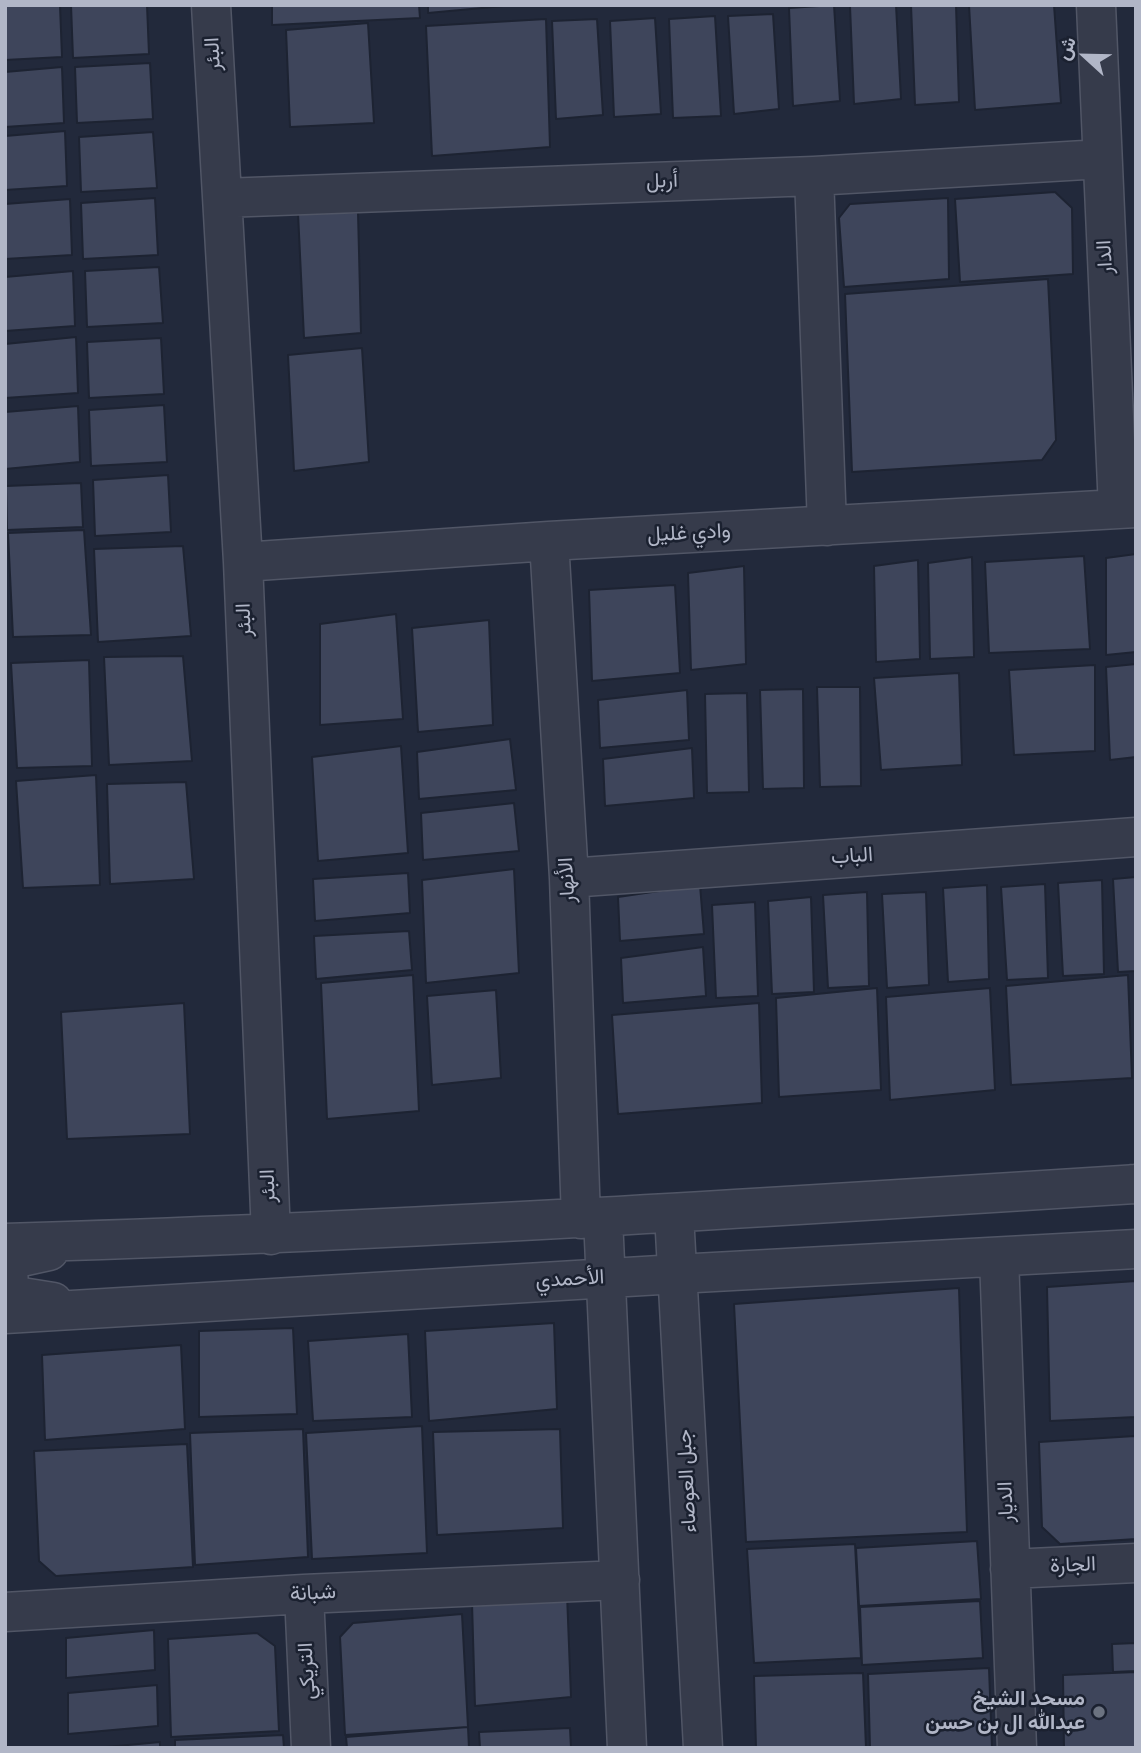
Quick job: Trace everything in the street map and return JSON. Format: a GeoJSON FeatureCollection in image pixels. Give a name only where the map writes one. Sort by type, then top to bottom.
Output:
{"type":"FeatureCollection","features":[{"type":"Feature","properties":{"kind":"street","name":"البئر"},"geometry":{"type":"LineString","coordinates":[[211,5],[243,562],[271,1235]]}},
{"type":"Feature","properties":{"kind":"street","name":"الدار"},"geometry":{"type":"LineString","coordinates":[[1096,5],[1102,159],[1127,509]]}},
{"type":"Feature","properties":{"kind":"street","name":"أربل"},"geometry":{"type":"LineString","coordinates":[[223,198],[814,176],[1102,159]]}},
{"type":"Feature","properties":{"kind":"street"},"geometry":{"type":"LineString","coordinates":[[814,176],[827,526]]}},
{"type":"Feature","properties":{"kind":"street","name":"وادي غليل"},"geometry":{"type":"LineString","coordinates":[[243,562],[549,541],[1127,509]]}},
{"type":"Feature","properties":{"kind":"street","name":"الأنهار"},"geometry":{"type":"LineString","coordinates":[[549,541],[592,1219]]}},
{"type":"Feature","properties":{"kind":"street","name":"الباب"},"geometry":{"type":"LineString","coordinates":[[569,878],[1136,837]]}},
{"type":"Feature","properties":{"kind":"street"},"geometry":{"type":"LineString","coordinates":[[5,1243],[271,1235],[592,1219],[1136,1184]]}},
{"type":"Feature","properties":{"kind":"street","name":"جبل العوصاء"},"geometry":{"type":"LineString","coordinates":[[674,1214],[702,1748]]}},
{"type":"Feature","properties":{"kind":"street"},"geometry":{"type":"LineString","coordinates":[[592,1219],[606,1278],[627,1748]]}},
{"type":"Feature","properties":{"kind":"street"},"geometry":{"type":"LineString","coordinates":[[95,1240],[8,1260],[9,1295],[99,1309]]}},
{"type":"Feature","properties":{"kind":"street","name":"الأحمدي"},"geometry":{"type":"LineString","coordinates":[[5,1314],[1136,1250]]}},
{"type":"Feature","properties":{"kind":"street","name":"الديار"},"geometry":{"type":"LineString","coordinates":[[999,1257],[1017,1748]]}},
{"type":"Feature","properties":{"kind":"street","name":"الجارة"},"geometry":{"type":"LineString","coordinates":[[1010,1569],[1136,1563]]}},
{"type":"Feature","properties":{"kind":"street","name":"شبانة"},"geometry":{"type":"LineString","coordinates":[[5,1612],[304,1594],[620,1580]]}},
{"type":"Feature","properties":{"kind":"street","name":"التريكي"},"geometry":{"type":"LineString","coordinates":[[304,1594],[311,1748]]}},
{"type":"Feature","properties":{"kind":"building"},"geometry":{"type":"Polygon","coordinates":[[[60,5],[62,57],[5,60],[5,6],[60,5]]]}},
{"type":"Feature","properties":{"kind":"building"},"geometry":{"type":"Polygon","coordinates":[[[71,5],[147,5],[149,54],[73,58],[71,5]]]}},
{"type":"Feature","properties":{"kind":"building"},"geometry":{"type":"Polygon","coordinates":[[[272,5],[419,5],[420,18],[272,25],[272,5]]]}},
{"type":"Feature","properties":{"kind":"building"},"geometry":{"type":"Polygon","coordinates":[[[428,5],[514,5],[428,13],[428,5]]]}},
{"type":"Feature","properties":{"kind":"building"},"geometry":{"type":"Polygon","coordinates":[[[834,5],[840,101],[793,106],[789,8],[834,5]]]}},
{"type":"Feature","properties":{"kind":"building"},"geometry":{"type":"Polygon","coordinates":[[[896,5],[901,99],[854,104],[850,6],[896,5]]]}},
{"type":"Feature","properties":{"kind":"building"},"geometry":{"type":"Polygon","coordinates":[[[911,5],[956,5],[959,102],[915,105],[911,5]]]}},
{"type":"Feature","properties":{"kind":"building"},"geometry":{"type":"Polygon","coordinates":[[[969,5],[1054,5],[1061,103],[975,110],[969,5]]]}},
{"type":"Feature","properties":{"kind":"building"},"geometry":{"type":"Polygon","coordinates":[[[773,14],[779,109],[734,114],[728,16],[773,14]]]}},
{"type":"Feature","properties":{"kind":"building"},"geometry":{"type":"Polygon","coordinates":[[[715,16],[721,116],[673,118],[669,19],[715,16]]]}},
{"type":"Feature","properties":{"kind":"building"},"geometry":{"type":"Polygon","coordinates":[[[655,18],[661,114],[614,117],[610,21],[655,18]]]}},
{"type":"Feature","properties":{"kind":"building"},"geometry":{"type":"Polygon","coordinates":[[[546,19],[550,147],[432,156],[426,26],[546,19]]]}},
{"type":"Feature","properties":{"kind":"building"},"geometry":{"type":"Polygon","coordinates":[[[597,19],[603,115],[556,119],[552,21],[597,19]]]}},
{"type":"Feature","properties":{"kind":"building"},"geometry":{"type":"Polygon","coordinates":[[[368,23],[374,123],[290,127],[286,30],[368,23]]]}},
{"type":"Feature","properties":{"kind":"building"},"geometry":{"type":"Polygon","coordinates":[[[150,63],[153,119],[77,123],[75,67],[150,63]]]}},
{"type":"Feature","properties":{"kind":"building"},"geometry":{"type":"Polygon","coordinates":[[[62,67],[64,123],[5,127],[5,72],[62,67]]]}},
{"type":"Feature","properties":{"kind":"building"},"geometry":{"type":"Polygon","coordinates":[[[65,131],[67,186],[5,190],[5,136],[65,131]]]}},
{"type":"Feature","properties":{"kind":"building"},"geometry":{"type":"Polygon","coordinates":[[[153,132],[157,188],[81,192],[79,137],[153,132]]]}},
{"type":"Feature","properties":{"kind":"building"},"geometry":{"type":"Polygon","coordinates":[[[1055,192],[1072,208],[1073,274],[960,282],[955,199],[1055,192]]]}},
{"type":"Feature","properties":{"kind":"building"},"geometry":{"type":"Polygon","coordinates":[[[155,198],[158,255],[83,259],[81,203],[155,198]]]}},
{"type":"Feature","properties":{"kind":"building"},"geometry":{"type":"Polygon","coordinates":[[[948,198],[949,279],[844,287],[839,218],[850,204],[948,198]]]}},
{"type":"Feature","properties":{"kind":"building"},"geometry":{"type":"Polygon","coordinates":[[[70,199],[72,255],[5,259],[5,204],[70,199]]]}},
{"type":"Feature","properties":{"kind":"building"},"geometry":{"type":"Polygon","coordinates":[[[358,212],[361,333],[304,338],[298,213],[358,212]]]}},
{"type":"Feature","properties":{"kind":"building"},"geometry":{"type":"Polygon","coordinates":[[[159,267],[163,323],[87,327],[85,271],[159,267]]]}},
{"type":"Feature","properties":{"kind":"building"},"geometry":{"type":"Polygon","coordinates":[[[73,271],[75,326],[5,331],[5,277],[73,271]]]}},
{"type":"Feature","properties":{"kind":"building"},"geometry":{"type":"Polygon","coordinates":[[[1048,279],[1056,440],[1042,460],[852,472],[845,294],[1048,279]]]}},
{"type":"Feature","properties":{"kind":"building"},"geometry":{"type":"Polygon","coordinates":[[[76,337],[78,393],[5,398],[5,344],[76,337]]]}},
{"type":"Feature","properties":{"kind":"building"},"geometry":{"type":"Polygon","coordinates":[[[161,338],[164,394],[89,398],[87,342],[161,338]]]}},
{"type":"Feature","properties":{"kind":"building"},"geometry":{"type":"Polygon","coordinates":[[[362,348],[369,462],[294,471],[288,355],[362,348]]]}},
{"type":"Feature","properties":{"kind":"building"},"geometry":{"type":"Polygon","coordinates":[[[164,405],[167,462],[91,466],[89,410],[164,405]]]}},
{"type":"Feature","properties":{"kind":"building"},"geometry":{"type":"Polygon","coordinates":[[[78,406],[80,462],[5,469],[5,412],[78,406]]]}},
{"type":"Feature","properties":{"kind":"building"},"geometry":{"type":"Polygon","coordinates":[[[168,475],[171,532],[95,536],[93,480],[168,475]]]}},
{"type":"Feature","properties":{"kind":"building"},"geometry":{"type":"Polygon","coordinates":[[[81,483],[83,527],[7,530],[6,486],[81,483]]]}},
{"type":"Feature","properties":{"kind":"building"},"geometry":{"type":"Polygon","coordinates":[[[84,530],[91,635],[13,637],[8,533],[84,530]]]}},
{"type":"Feature","properties":{"kind":"building"},"geometry":{"type":"Polygon","coordinates":[[[183,546],[191,636],[98,642],[94,549],[183,546]]]}},
{"type":"Feature","properties":{"kind":"building"},"geometry":{"type":"Polygon","coordinates":[[[1136,554],[1136,652],[1106,655],[1106,558],[1136,554]]]}},
{"type":"Feature","properties":{"kind":"building"},"geometry":{"type":"Polygon","coordinates":[[[1084,556],[1090,649],[989,653],[985,562],[1084,556]]]}},
{"type":"Feature","properties":{"kind":"building"},"geometry":{"type":"Polygon","coordinates":[[[972,557],[974,657],[930,659],[928,563],[972,557]]]}},
{"type":"Feature","properties":{"kind":"building"},"geometry":{"type":"Polygon","coordinates":[[[918,560],[920,659],[876,662],[874,566],[918,560]]]}},
{"type":"Feature","properties":{"kind":"building"},"geometry":{"type":"Polygon","coordinates":[[[744,566],[746,664],[691,670],[688,573],[744,566]]]}},
{"type":"Feature","properties":{"kind":"building"},"geometry":{"type":"Polygon","coordinates":[[[675,585],[680,673],[592,681],[589,590],[675,585]]]}},
{"type":"Feature","properties":{"kind":"building"},"geometry":{"type":"Polygon","coordinates":[[[396,614],[403,719],[320,725],[320,624],[396,614]]]}},
{"type":"Feature","properties":{"kind":"building"},"geometry":{"type":"Polygon","coordinates":[[[489,620],[493,725],[418,732],[412,628],[489,620]]]}},
{"type":"Feature","properties":{"kind":"building"},"geometry":{"type":"Polygon","coordinates":[[[183,656],[192,761],[109,765],[104,657],[183,656]]]}},
{"type":"Feature","properties":{"kind":"building"},"geometry":{"type":"Polygon","coordinates":[[[89,660],[92,766],[17,768],[11,663],[89,660]]]}},
{"type":"Feature","properties":{"kind":"building"},"geometry":{"type":"Polygon","coordinates":[[[1136,664],[1136,757],[1110,760],[1106,667],[1136,664]]]}},
{"type":"Feature","properties":{"kind":"building"},"geometry":{"type":"Polygon","coordinates":[[[1095,665],[1095,751],[1014,755],[1009,670],[1095,665]]]}},
{"type":"Feature","properties":{"kind":"building"},"geometry":{"type":"Polygon","coordinates":[[[959,673],[962,765],[881,770],[874,678],[959,673]]]}},
{"type":"Feature","properties":{"kind":"building"},"geometry":{"type":"Polygon","coordinates":[[[817,687],[860,687],[861,786],[820,787],[817,687]]]}},
{"type":"Feature","properties":{"kind":"building"},"geometry":{"type":"Polygon","coordinates":[[[803,689],[804,788],[763,789],[760,690],[803,689]]]}},
{"type":"Feature","properties":{"kind":"building"},"geometry":{"type":"Polygon","coordinates":[[[687,690],[689,740],[600,748],[598,700],[687,690]]]}},
{"type":"Feature","properties":{"kind":"building"},"geometry":{"type":"Polygon","coordinates":[[[747,693],[749,792],[707,793],[705,694],[747,693]]]}},
{"type":"Feature","properties":{"kind":"building"},"geometry":{"type":"Polygon","coordinates":[[[510,739],[516,790],[419,799],[417,752],[510,739]]]}},
{"type":"Feature","properties":{"kind":"building"},"geometry":{"type":"Polygon","coordinates":[[[401,746],[408,853],[318,861],[312,757],[401,746]]]}},
{"type":"Feature","properties":{"kind":"building"},"geometry":{"type":"Polygon","coordinates":[[[692,748],[694,798],[605,806],[603,759],[692,748]]]}},
{"type":"Feature","properties":{"kind":"building"},"geometry":{"type":"Polygon","coordinates":[[[96,775],[100,885],[23,888],[16,781],[96,775]]]}},
{"type":"Feature","properties":{"kind":"building"},"geometry":{"type":"Polygon","coordinates":[[[186,782],[194,879],[110,884],[107,784],[186,782]]]}},
{"type":"Feature","properties":{"kind":"building"},"geometry":{"type":"Polygon","coordinates":[[[514,803],[519,851],[423,860],[421,813],[514,803]]]}},
{"type":"Feature","properties":{"kind":"building"},"geometry":{"type":"Polygon","coordinates":[[[514,869],[519,973],[426,983],[422,880],[514,869]]]}},
{"type":"Feature","properties":{"kind":"building"},"geometry":{"type":"Polygon","coordinates":[[[408,873],[410,913],[315,921],[313,879],[408,873]]]}},
{"type":"Feature","properties":{"kind":"building"},"geometry":{"type":"Polygon","coordinates":[[[1136,877],[1136,971],[1118,972],[1113,879],[1136,877]]]}},
{"type":"Feature","properties":{"kind":"building"},"geometry":{"type":"Polygon","coordinates":[[[1102,880],[1104,974],[1063,976],[1058,883],[1102,880]]]}},
{"type":"Feature","properties":{"kind":"building"},"geometry":{"type":"Polygon","coordinates":[[[1045,884],[1048,978],[1007,980],[1001,887],[1045,884]]]}},
{"type":"Feature","properties":{"kind":"building"},"geometry":{"type":"Polygon","coordinates":[[[700,885],[704,934],[620,941],[618,897],[700,885]]]}},
{"type":"Feature","properties":{"kind":"building"},"geometry":{"type":"Polygon","coordinates":[[[987,885],[989,979],[948,982],[943,888],[987,885]]]}},
{"type":"Feature","properties":{"kind":"building"},"geometry":{"type":"Polygon","coordinates":[[[867,892],[869,986],[828,988],[823,895],[867,892]]]}},
{"type":"Feature","properties":{"kind":"building"},"geometry":{"type":"Polygon","coordinates":[[[926,892],[929,985],[887,988],[882,894],[926,892]]]}},
{"type":"Feature","properties":{"kind":"building"},"geometry":{"type":"Polygon","coordinates":[[[811,897],[814,992],[772,994],[768,901],[811,897]]]}},
{"type":"Feature","properties":{"kind":"building"},"geometry":{"type":"Polygon","coordinates":[[[755,902],[758,996],[716,998],[712,905],[755,902]]]}},
{"type":"Feature","properties":{"kind":"building"},"geometry":{"type":"Polygon","coordinates":[[[409,931],[412,970],[316,979],[314,936],[409,931]]]}},
{"type":"Feature","properties":{"kind":"building"},"geometry":{"type":"Polygon","coordinates":[[[703,947],[706,996],[623,1003],[621,958],[703,947]]]}},
{"type":"Feature","properties":{"kind":"building"},"geometry":{"type":"Polygon","coordinates":[[[413,975],[419,1111],[327,1119],[321,983],[413,975]]]}},
{"type":"Feature","properties":{"kind":"building"},"geometry":{"type":"Polygon","coordinates":[[[1128,975],[1132,1078],[1011,1085],[1006,986],[1128,975]]]}},
{"type":"Feature","properties":{"kind":"building"},"geometry":{"type":"Polygon","coordinates":[[[877,988],[881,1090],[779,1097],[776,998],[877,988]]]}},
{"type":"Feature","properties":{"kind":"building"},"geometry":{"type":"Polygon","coordinates":[[[990,988],[995,1090],[890,1100],[886,997],[990,988]]]}},
{"type":"Feature","properties":{"kind":"building"},"geometry":{"type":"Polygon","coordinates":[[[496,990],[501,1078],[432,1085],[427,996],[496,990]]]}},
{"type":"Feature","properties":{"kind":"building"},"geometry":{"type":"Polygon","coordinates":[[[184,1003],[190,1134],[67,1139],[61,1012],[184,1003]]]}},
{"type":"Feature","properties":{"kind":"building"},"geometry":{"type":"Polygon","coordinates":[[[759,1003],[762,1103],[618,1114],[612,1015],[759,1003]]]}},
{"type":"Feature","properties":{"kind":"building"},"geometry":{"type":"Polygon","coordinates":[[[1136,1281],[1136,1417],[1050,1421],[1047,1287],[1136,1281]]]}},
{"type":"Feature","properties":{"kind":"building"},"geometry":{"type":"Polygon","coordinates":[[[959,1288],[967,1532],[746,1542],[734,1304],[959,1288]]]}},
{"type":"Feature","properties":{"kind":"building"},"geometry":{"type":"Polygon","coordinates":[[[554,1323],[557,1409],[429,1421],[425,1331],[554,1323]]]}},
{"type":"Feature","properties":{"kind":"building"},"geometry":{"type":"Polygon","coordinates":[[[293,1328],[297,1414],[199,1417],[199,1331],[293,1328]]]}},
{"type":"Feature","properties":{"kind":"building"},"geometry":{"type":"Polygon","coordinates":[[[408,1334],[412,1417],[313,1421],[308,1341],[408,1334]]]}},
{"type":"Feature","properties":{"kind":"building"},"geometry":{"type":"Polygon","coordinates":[[[181,1345],[185,1429],[45,1440],[42,1355],[181,1345]]]}},
{"type":"Feature","properties":{"kind":"building"},"geometry":{"type":"Polygon","coordinates":[[[422,1426],[427,1553],[312,1559],[306,1433],[422,1426]]]}},
{"type":"Feature","properties":{"kind":"building"},"geometry":{"type":"Polygon","coordinates":[[[303,1429],[308,1557],[195,1565],[190,1433],[303,1429]]]}},
{"type":"Feature","properties":{"kind":"building"},"geometry":{"type":"Polygon","coordinates":[[[560,1429],[563,1528],[437,1535],[433,1432],[560,1429]]]}},
{"type":"Feature","properties":{"kind":"building"},"geometry":{"type":"Polygon","coordinates":[[[1135,1436],[1136,1539],[1060,1544],[1042,1527],[1039,1442],[1135,1436]]]}},
{"type":"Feature","properties":{"kind":"building"},"geometry":{"type":"Polygon","coordinates":[[[187,1444],[193,1567],[56,1576],[39,1561],[34,1451],[187,1444]]]}},
{"type":"Feature","properties":{"kind":"building"},"geometry":{"type":"Polygon","coordinates":[[[977,1541],[981,1599],[859,1606],[856,1548],[977,1541]]]}},
{"type":"Feature","properties":{"kind":"building"},"geometry":{"type":"Polygon","coordinates":[[[855,1544],[861,1658],[754,1663],[747,1549],[855,1544]]]}},
{"type":"Feature","properties":{"kind":"building"},"geometry":{"type":"Polygon","coordinates":[[[567,1594],[571,1697],[475,1706],[472,1603],[567,1594]]]}},
{"type":"Feature","properties":{"kind":"building"},"geometry":{"type":"Polygon","coordinates":[[[980,1601],[983,1658],[862,1665],[860,1607],[980,1601]]]}},
{"type":"Feature","properties":{"kind":"building"},"geometry":{"type":"Polygon","coordinates":[[[462,1614],[468,1727],[345,1735],[340,1637],[353,1623],[462,1614]]]}},
{"type":"Feature","properties":{"kind":"building"},"geometry":{"type":"Polygon","coordinates":[[[154,1630],[155,1670],[66,1678],[66,1638],[154,1630]]]}},
{"type":"Feature","properties":{"kind":"building"},"geometry":{"type":"Polygon","coordinates":[[[257,1633],[275,1646],[279,1731],[171,1737],[168,1639],[257,1633]]]}},
{"type":"Feature","properties":{"kind":"building"},"geometry":{"type":"Polygon","coordinates":[[[1136,1643],[1136,1671],[1113,1672],[1112,1644],[1136,1643]]]}},
{"type":"Feature","properties":{"kind":"building"},"geometry":{"type":"Polygon","coordinates":[[[989,1668],[992,1748],[870,1748],[868,1674],[989,1668]]]}},
{"type":"Feature","properties":{"kind":"building","name":"مسحد الشيخ عبدالله ال بن حسن"},"geometry":{"type":"Polygon","coordinates":[[[1136,1672],[1136,1748],[1064,1748],[1063,1675],[1136,1672]]]}},
{"type":"Feature","properties":{"kind":"building"},"geometry":{"type":"Polygon","coordinates":[[[863,1673],[866,1748],[756,1748],[754,1676],[863,1673]]]}},
{"type":"Feature","properties":{"kind":"building"},"geometry":{"type":"Polygon","coordinates":[[[157,1685],[158,1726],[68,1734],[68,1693],[157,1685]]]}},
{"type":"Feature","properties":{"kind":"building"},"geometry":{"type":"Polygon","coordinates":[[[468,1727],[469,1748],[347,1748],[346,1737],[468,1727]]]}},
{"type":"Feature","properties":{"kind":"building"},"geometry":{"type":"Polygon","coordinates":[[[570,1728],[571,1748],[480,1748],[479,1732],[570,1728]]]}},
{"type":"Feature","properties":{"kind":"building"},"geometry":{"type":"Polygon","coordinates":[[[283,1735],[284,1748],[175,1748],[175,1740],[283,1735]]]}},
{"type":"Feature","properties":{"kind":"building"},"geometry":{"type":"Polygon","coordinates":[[[160,1742],[160,1748],[96,1748],[160,1742]]]}},
{"type":"Feature","properties":{"kind":"place","name":"مسحد الشيخ عبدالله ال بن حسن"},"geometry":{"type":"Point","coordinates":[1099,1712]}}]}
